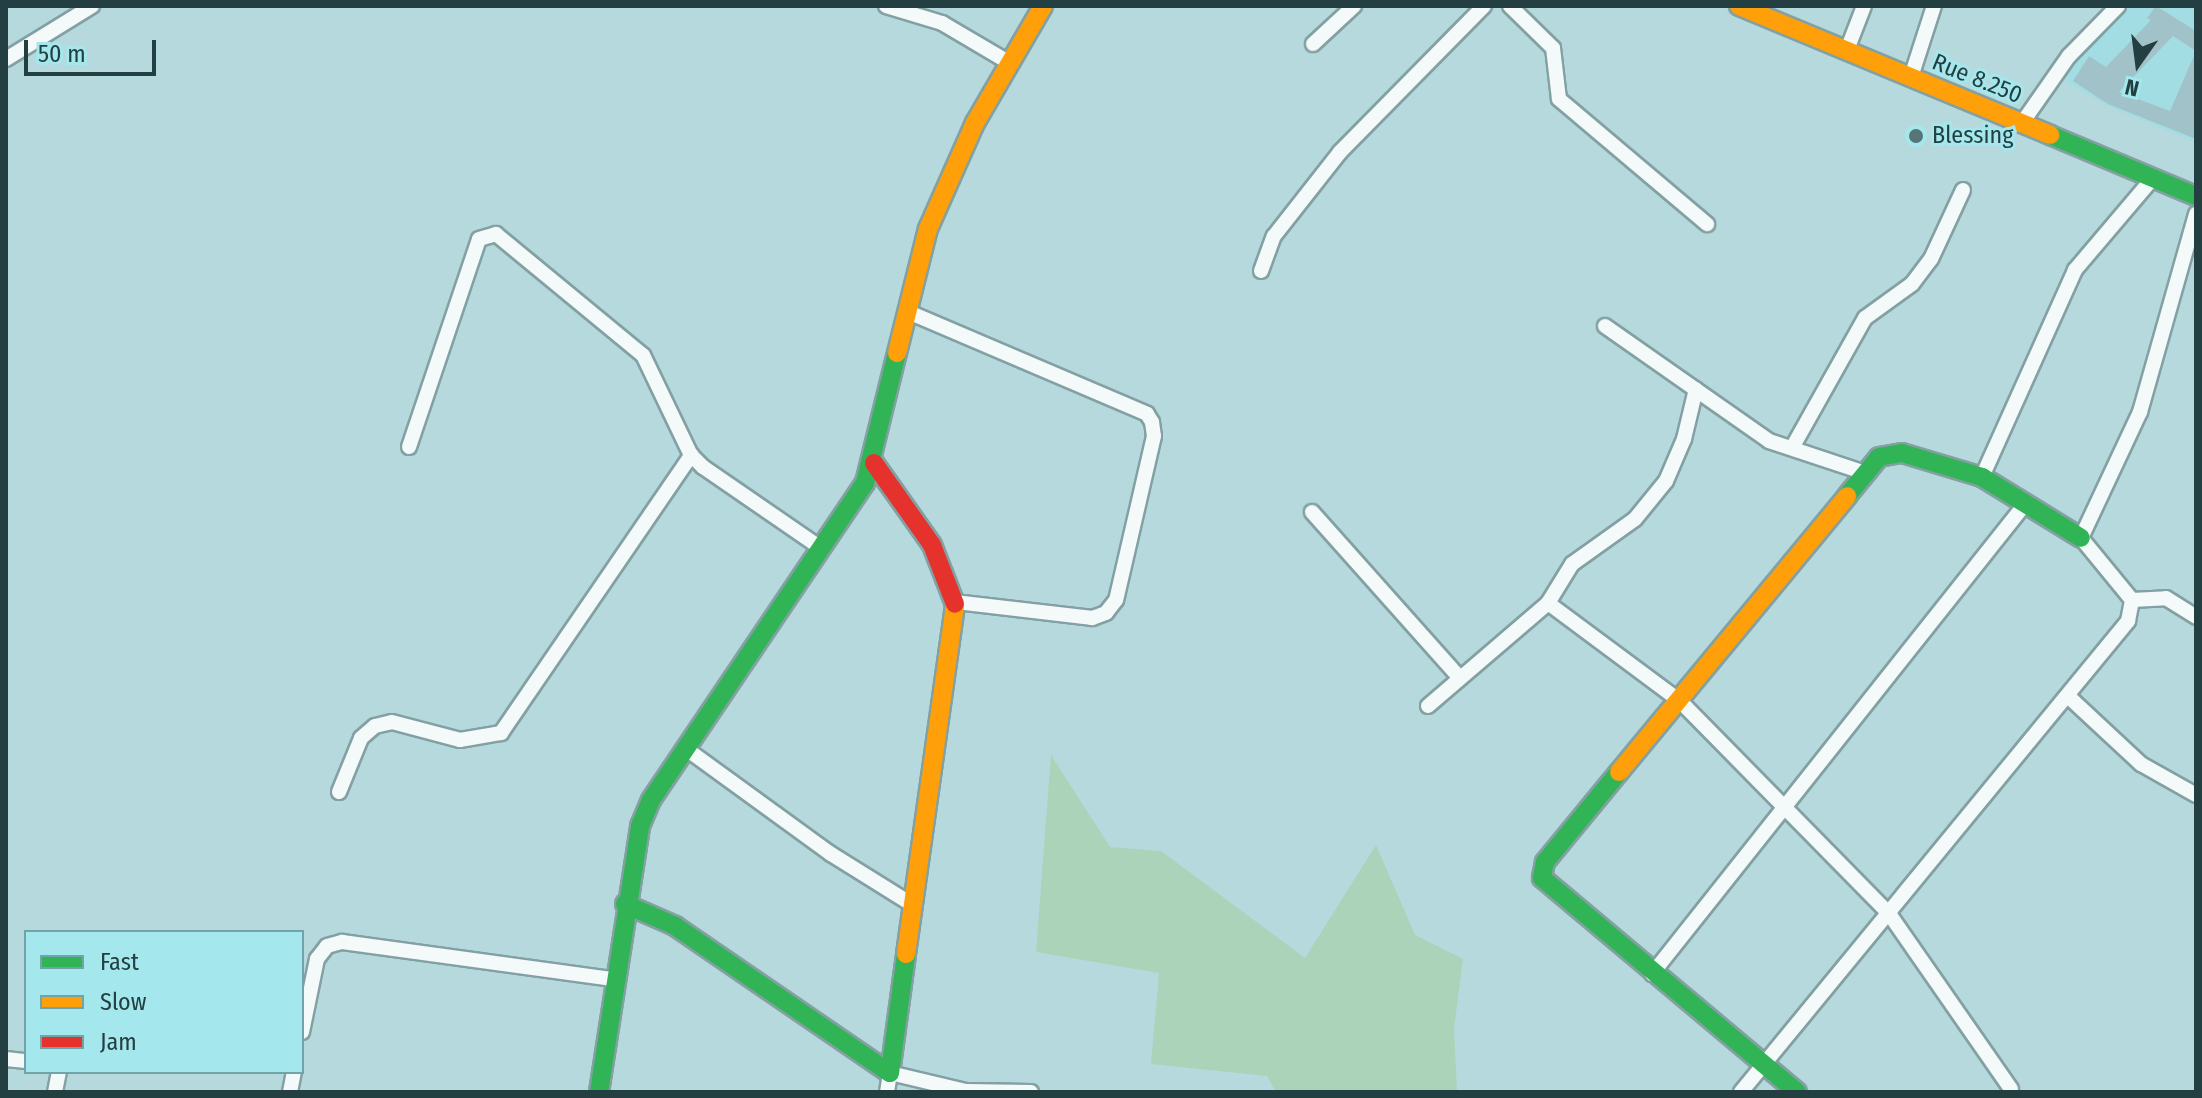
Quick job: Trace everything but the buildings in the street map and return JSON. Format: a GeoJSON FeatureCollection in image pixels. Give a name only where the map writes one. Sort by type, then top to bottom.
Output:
{"type":"FeatureCollection","features":[{"type":"Feature","properties":{"kind":"main road"},"geometry":{"type":"LineString","coordinates":[[599,1092],[613,979],[640,826],[685,748],[821,548],[874,463],[906,311],[928,229],[950,176],[1043,6]]}},
{"type":"Feature","properties":{"kind":"main road","name":"Rue 8.250"},"geometry":{"type":"LineString","coordinates":[[1739,6],[2196,196]]}},
{"type":"Feature","properties":{"kind":"main road"},"geometry":{"type":"LineString","coordinates":[[1797,1092],[1652,974],[1542,878],[1542,871],[1862,472],[1889,451],[1982,477],[2081,538]]}},
{"type":"Feature","properties":{"kind":"main road"},"geometry":{"type":"LineString","coordinates":[[625,904],[675,926],[888,1082],[955,602],[932,545],[874,463]]}},
{"type":"Feature","properties":{"kind":"street"},"geometry":{"type":"LineString","coordinates":[[6,59],[92,6]]}},
{"type":"Feature","properties":{"kind":"street"},"geometry":{"type":"LineString","coordinates":[[886,6],[942,23],[1010,63]]}},
{"type":"Feature","properties":{"kind":"street"},"geometry":{"type":"LineString","coordinates":[[1313,44],[1354,6]]}},
{"type":"Feature","properties":{"kind":"street"},"geometry":{"type":"LineString","coordinates":[[1261,271],[1274,236],[1340,152],[1484,6]]}},
{"type":"Feature","properties":{"kind":"street"},"geometry":{"type":"LineString","coordinates":[[1510,6],[1553,48],[1559,99],[1707,224]]}},
{"type":"Feature","properties":{"kind":"street"},"geometry":{"type":"LineString","coordinates":[[1847,50],[1864,6]]}},
{"type":"Feature","properties":{"kind":"street"},"geometry":{"type":"LineString","coordinates":[[1911,77],[1934,6]]}},
{"type":"Feature","properties":{"kind":"street"},"geometry":{"type":"LineString","coordinates":[[2022,123],[2069,56],[2118,6]]}},
{"type":"Feature","properties":{"kind":"street"},"geometry":{"type":"LineString","coordinates":[[1982,477],[2016,391],[2080,261],[2153,178]]}},
{"type":"Feature","properties":{"kind":"street"},"geometry":{"type":"LineString","coordinates":[[1792,448],[1865,318],[1912,284],[1931,259],[1963,190]]}},
{"type":"Feature","properties":{"kind":"street"},"geometry":{"type":"LineString","coordinates":[[2132,600],[2081,538],[2140,412],[2196,214]]}},
{"type":"Feature","properties":{"kind":"street"},"geometry":{"type":"LineString","coordinates":[[409,447],[479,239],[496,234],[643,355],[691,455],[821,548]]}},
{"type":"Feature","properties":{"kind":"street"},"geometry":{"type":"LineString","coordinates":[[906,311],[1147,414],[1152,422],[1154,436],[1116,600],[1106,613],[1092,618],[955,602]]}},
{"type":"Feature","properties":{"kind":"street"},"geometry":{"type":"LineString","coordinates":[[1605,326],[1769,441],[1862,472]]}},
{"type":"Feature","properties":{"kind":"street"},"geometry":{"type":"LineString","coordinates":[[1428,706],[1548,603],[1560,575],[1624,530],[1666,481],[1684,439],[1696,389]]}},
{"type":"Feature","properties":{"kind":"street"},"geometry":{"type":"LineString","coordinates":[[339,792],[361,738],[375,726],[392,722],[460,740],[485,740],[501,733],[691,455]]}},
{"type":"Feature","properties":{"kind":"street"},"geometry":{"type":"LineString","coordinates":[[1652,974],[1782,806],[2025,504]]}},
{"type":"Feature","properties":{"kind":"street"},"geometry":{"type":"LineString","coordinates":[[1312,512],[1459,677]]}},
{"type":"Feature","properties":{"kind":"street"},"geometry":{"type":"LineString","coordinates":[[2132,600],[2166,598],[2196,617]]}},
{"type":"Feature","properties":{"kind":"street"},"geometry":{"type":"LineString","coordinates":[[1741,1092],[2070,698],[2128,621],[2132,600]]}},
{"type":"Feature","properties":{"kind":"street"},"geometry":{"type":"LineString","coordinates":[[1548,603],[1680,701],[1890,915],[2011,1089]]}},
{"type":"Feature","properties":{"kind":"street"},"geometry":{"type":"LineString","coordinates":[[2070,698],[2141,764],[2196,795]]}},
{"type":"Feature","properties":{"kind":"street"},"geometry":{"type":"LineString","coordinates":[[685,748],[831,854],[913,905]]}},
{"type":"Feature","properties":{"kind":"street"},"geometry":{"type":"LineString","coordinates":[[304,1022],[317,959],[327,946],[342,942],[613,979]]}},
{"type":"Feature","properties":{"kind":"street"},"geometry":{"type":"LineString","coordinates":[[888,1082],[966,1091],[1031,1092]]}},
{"type":"Feature","properties":{"kind":"shaded area"},"geometry":{"type":"Polygon","coordinates":[[[2128,6],[2196,6],[2196,142],[2108,106],[2057,76],[2128,6]]]}},
{"type":"Feature","properties":{"kind":"green space"},"geometry":{"type":"Polygon","coordinates":[[[1051,755],[1110,847],[1161,851],[1305,958],[1376,845],[1415,935],[1463,959],[1454,1029],[1457,1092],[1276,1092],[1267,1076],[1151,1064],[1159,973],[1036,952],[1051,755]]]}},
{"type":"Feature","properties":{"kind":"traffic: fast"},"geometry":{"type":"LineString","coordinates":[[2050,135],[2196,196]]}},
{"type":"Feature","properties":{"kind":"traffic: fast"},"geometry":{"type":"LineString","coordinates":[[599,1092],[640,826],[651,800],[865,483],[897,353]]}},
{"type":"Feature","properties":{"kind":"traffic: fast"},"geometry":{"type":"LineString","coordinates":[[1847,496],[1879,457],[1902,453],[1982,477],[2081,538]]}},
{"type":"Feature","properties":{"kind":"traffic: fast"},"geometry":{"type":"LineString","coordinates":[[1619,772],[1545,862],[1542,878],[1797,1092]]}},
{"type":"Feature","properties":{"kind":"traffic: fast"},"geometry":{"type":"LineString","coordinates":[[625,904],[675,926],[890,1073],[906,954]]}},
{"type":"Feature","properties":{"kind":"traffic: slow"},"geometry":{"type":"LineString","coordinates":[[897,353],[928,229],[975,123],[1043,6]]}},
{"type":"Feature","properties":{"kind":"traffic: slow"},"geometry":{"type":"LineString","coordinates":[[1739,6],[2050,135]]}},
{"type":"Feature","properties":{"kind":"traffic: slow"},"geometry":{"type":"LineString","coordinates":[[1619,772],[1847,496]]}},
{"type":"Feature","properties":{"kind":"traffic: slow"},"geometry":{"type":"LineString","coordinates":[[906,954],[955,604]]}},
{"type":"Feature","properties":{"kind":"traffic: jam"},"geometry":{"type":"LineString","coordinates":[[874,463],[932,545],[955,604]]}},
{"type":"Feature","properties":{"kind":"place","name":"Blessing"},"geometry":{"type":"Point","coordinates":[1916,136]}}]}
